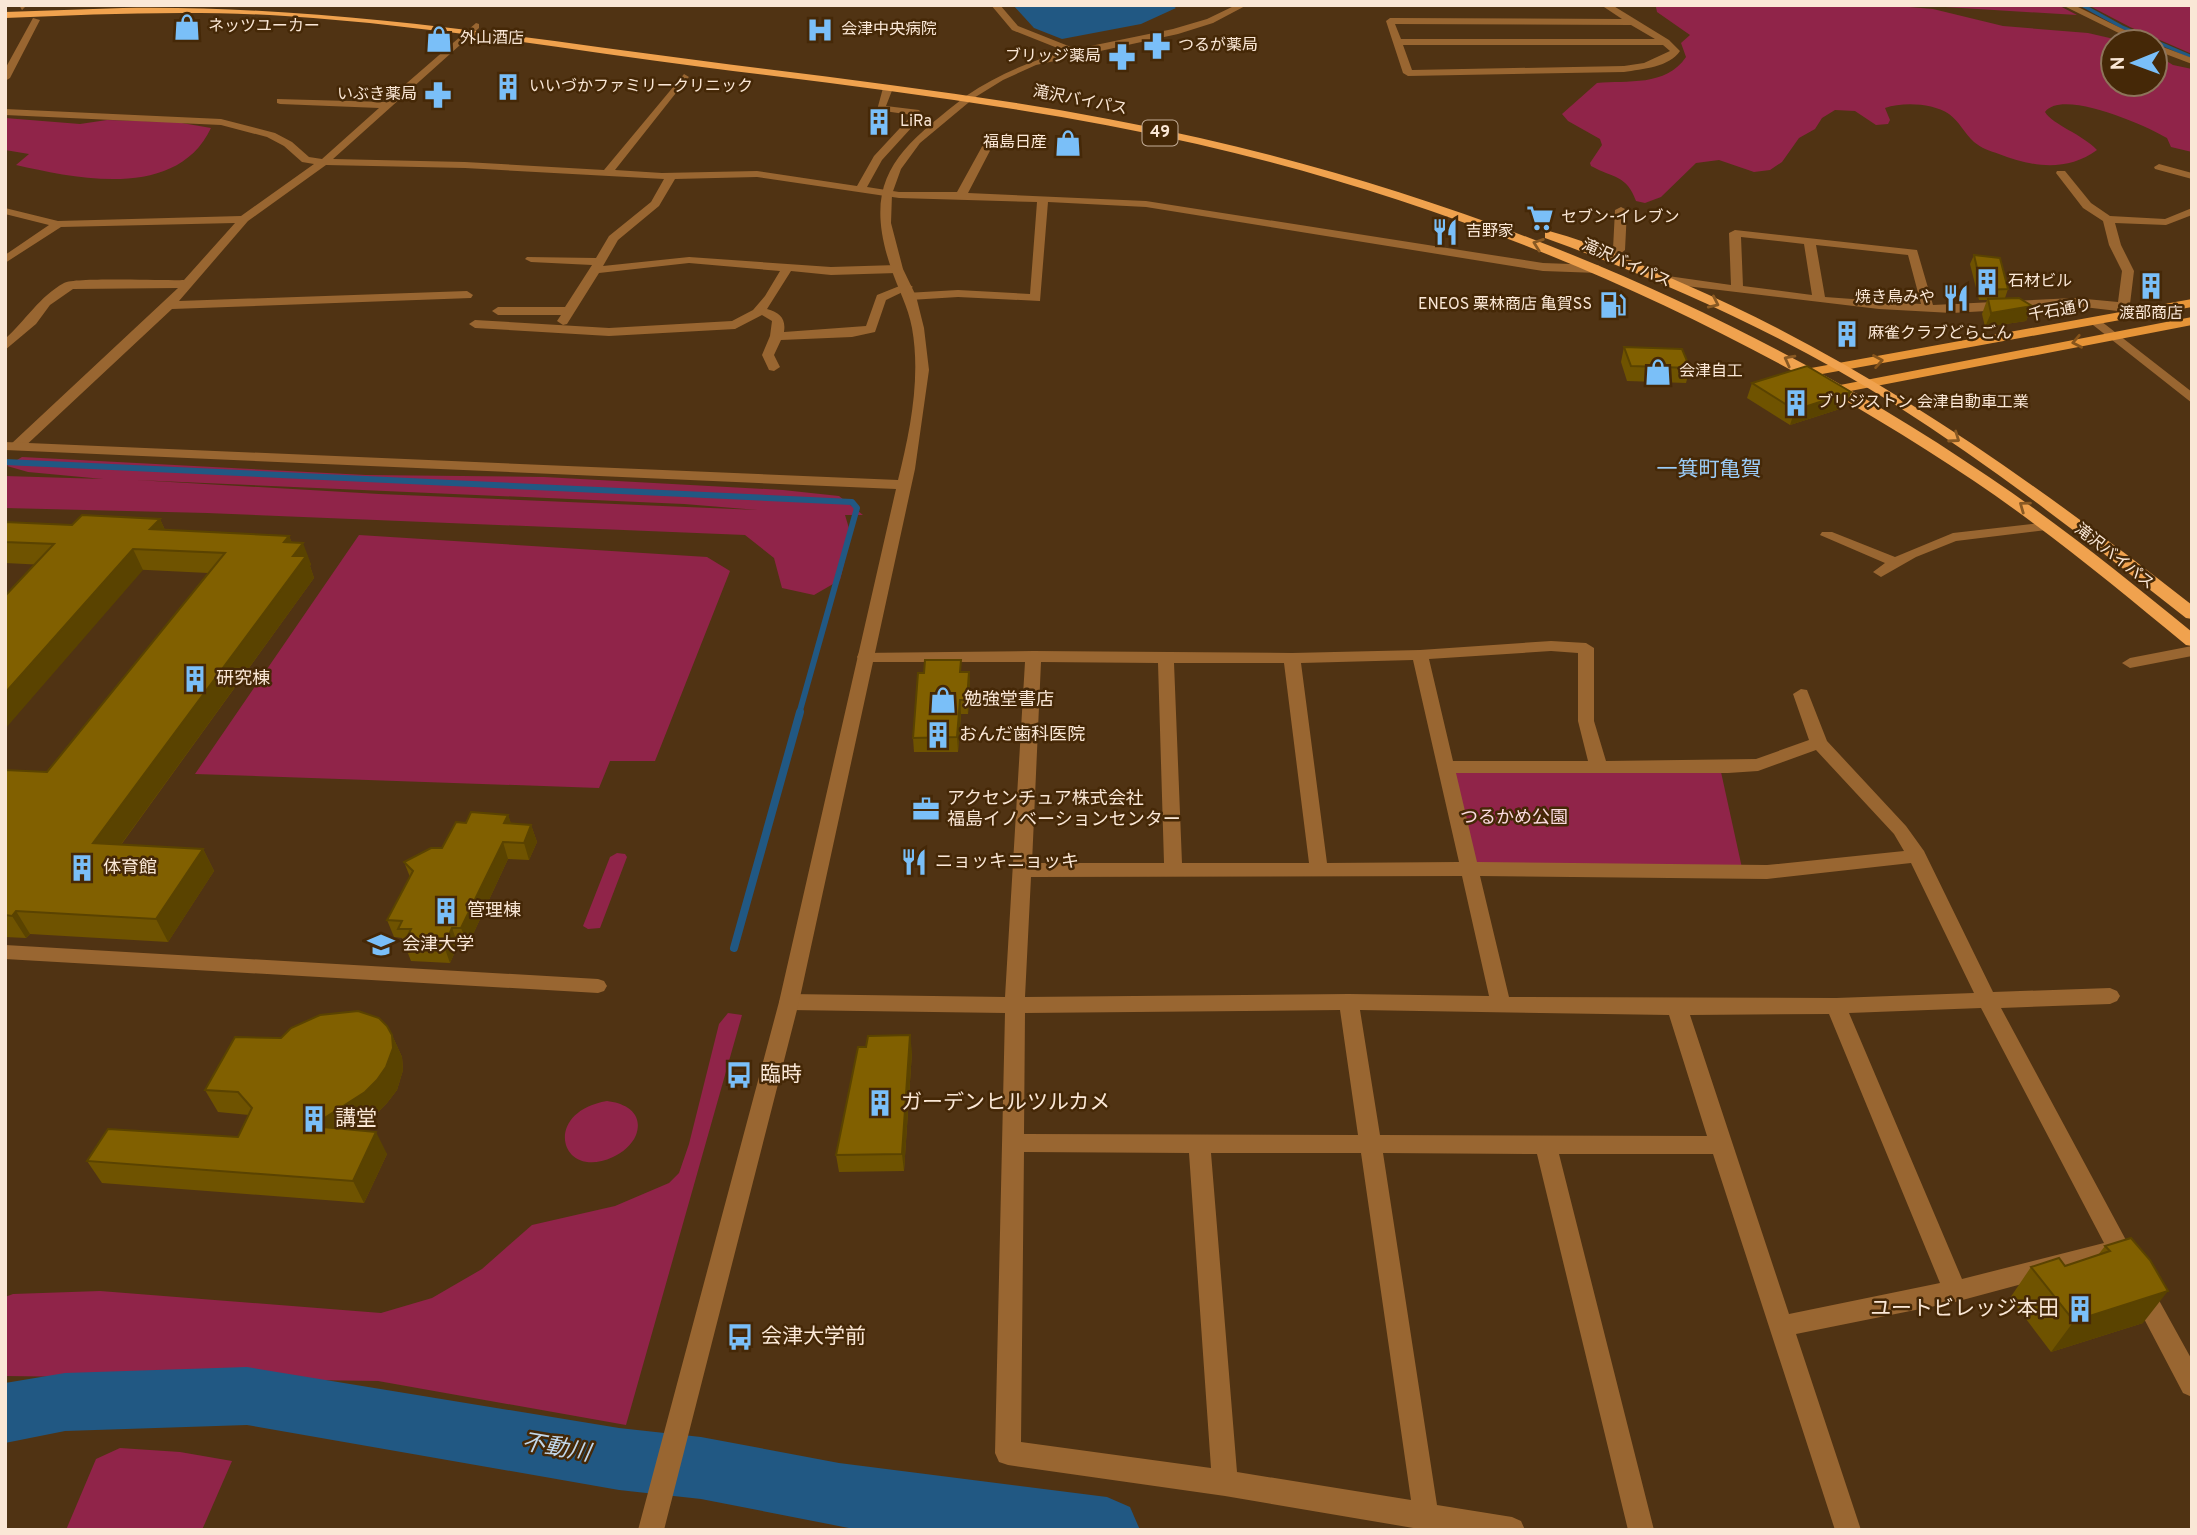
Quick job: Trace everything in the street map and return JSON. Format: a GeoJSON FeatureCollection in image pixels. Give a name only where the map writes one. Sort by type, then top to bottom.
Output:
{"type":"FeatureCollection","features":[{"type":"Feature","properties":{"kind":"highway"},"geometry":{"type":"LineString","coordinates":[[5,8],[69,5]]}},
{"type":"Feature","properties":{"kind":"highway","name":"滝沢バイパス"},"geometry":{"type":"LineString","coordinates":[[214,5],[358,13],[888,88],[973,94],[1270,158],[1469,219],[1598,269],[1683,306],[1840,388],[1991,484],[2050,526],[2192,640]]}},
{"type":"Feature","properties":{"kind":"highway","name":"滝沢バイパス"},"geometry":{"type":"LineString","coordinates":[[5,15],[184,10],[257,12],[472,29],[973,94],[1147,120],[1315,160],[1460,204],[1612,258],[1724,307],[1867,383],[1943,429],[2090,533],[2192,614]]}},
{"type":"Feature","properties":{"kind":"main road","name":"千石通り"},"geometry":{"type":"LineString","coordinates":[[1811,372],[2192,303]]}},
{"type":"Feature","properties":{"kind":"main road","name":"千石通り"},"geometry":{"type":"LineString","coordinates":[[1840,388],[2192,321]]}},
{"type":"Feature","properties":{"kind":"street"},"geometry":{"type":"LineString","coordinates":[[995,5],[1015,28],[1077,52]]}},
{"type":"Feature","properties":{"kind":"street"},"geometry":{"type":"LineString","coordinates":[[654,1519],[789,1002],[918,415],[923,370],[918,328],[909,291],[897,269],[885,223],[887,194],[896,169],[924,133],[973,94],[1015,68],[1184,29],[1243,5]]}},
{"type":"Feature","properties":{"kind":"street"},"geometry":{"type":"LineString","coordinates":[[1605,5],[1666,43],[1675,51],[1672,56],[1646,66],[1561,72],[1481,67],[1408,73],[1390,21],[1436,17],[1631,22]]}},
{"type":"Feature","properties":{"kind":"street"},"geometry":{"type":"LineString","coordinates":[[2066,5],[2114,28]]}},
{"type":"Feature","properties":{"kind":"street"},"geometry":{"type":"LineString","coordinates":[[5,78],[36,20]]}},
{"type":"Feature","properties":{"kind":"street"},"geometry":{"type":"LineString","coordinates":[[10,447],[169,305],[244,219],[324,162],[472,29]]}},
{"type":"Feature","properties":{"kind":"street"},"geometry":{"type":"LineString","coordinates":[[1397,42],[1666,43]]}},
{"type":"Feature","properties":{"kind":"street"},"geometry":{"type":"LineString","coordinates":[[1469,42],[1474,52]]}},
{"type":"Feature","properties":{"kind":"street"},"geometry":{"type":"LineString","coordinates":[[1543,42],[1549,52]]}},
{"type":"Feature","properties":{"kind":"street"},"geometry":{"type":"LineString","coordinates":[[2169,52],[2192,61]]}},
{"type":"Feature","properties":{"kind":"street"},"geometry":{"type":"LineString","coordinates":[[1555,62],[1561,72]]}},
{"type":"Feature","properties":{"kind":"street"},"geometry":{"type":"LineString","coordinates":[[607,173],[684,77]]}},
{"type":"Feature","properties":{"kind":"street"},"geometry":{"type":"LineString","coordinates":[[861,189],[874,163],[892,140],[918,115],[915,111],[880,108],[888,88]]}},
{"type":"Feature","properties":{"kind":"street"},"geometry":{"type":"LineString","coordinates":[[280,101],[387,105]]}},
{"type":"Feature","properties":{"kind":"street"},"geometry":{"type":"LineString","coordinates":[[5,112],[222,122],[271,135],[288,144],[306,160],[324,162],[465,165],[671,176],[757,174],[887,194],[1146,204],[1543,267],[1598,269]]}},
{"type":"Feature","properties":{"kind":"street"},"geometry":{"type":"LineString","coordinates":[[961,196],[989,142]]}},
{"type":"Feature","properties":{"kind":"street"},"geometry":{"type":"LineString","coordinates":[[2159,167],[2192,176]]}},
{"type":"Feature","properties":{"kind":"street"},"geometry":{"type":"LineString","coordinates":[[2061,173],[2074,187],[2084,206],[2095,215],[2108,219],[2166,222],[2192,211]]}},
{"type":"Feature","properties":{"kind":"street"},"geometry":{"type":"LineString","coordinates":[[558,329],[613,238],[655,204],[671,176]]}},
{"type":"Feature","properties":{"kind":"street"},"geometry":{"type":"LineString","coordinates":[[777,336],[852,333],[871,329],[881,298],[909,291],[1036,298],[1043,198]]}},
{"type":"Feature","properties":{"kind":"street"},"geometry":{"type":"LineString","coordinates":[[1612,258],[1619,250],[1620,210]]}},
{"type":"Feature","properties":{"kind":"street"},"geometry":{"type":"LineString","coordinates":[[5,211],[58,224],[244,219]]}},
{"type":"Feature","properties":{"kind":"street"},"geometry":{"type":"LineString","coordinates":[[2108,219],[2115,245],[2128,271],[2124,306]]}},
{"type":"Feature","properties":{"kind":"street"},"geometry":{"type":"LineString","coordinates":[[5,260],[58,224]]}},
{"type":"Feature","properties":{"kind":"street"},"geometry":{"type":"LineString","coordinates":[[1737,289],[1735,233],[1913,252],[1928,308]]}},
{"type":"Feature","properties":{"kind":"street"},"geometry":{"type":"LineString","coordinates":[[1809,240],[1819,299]]}},
{"type":"Feature","properties":{"kind":"street"},"geometry":{"type":"LineString","coordinates":[[531,259],[597,266],[689,260],[787,268],[862,271],[897,269]]}},
{"type":"Feature","properties":{"kind":"street"},"geometry":{"type":"LineString","coordinates":[[475,324],[609,332],[717,328],[747,321],[770,298],[787,268]]}},
{"type":"Feature","properties":{"kind":"street"},"geometry":{"type":"LineString","coordinates":[[1661,279],[1819,299],[1928,308],[1979,309],[2033,303],[2124,306],[2148,312]]}},
{"type":"Feature","properties":{"kind":"street"},"geometry":{"type":"LineString","coordinates":[[5,346],[32,321],[46,302],[70,285],[186,284]]}},
{"type":"Feature","properties":{"kind":"street"},"geometry":{"type":"LineString","coordinates":[[169,305],[467,295]]}},
{"type":"Feature","properties":{"kind":"street"},"geometry":{"type":"LineString","coordinates":[[759,310],[776,317],[778,322],[777,336],[768,355],[774,367]]}},
{"type":"Feature","properties":{"kind":"street"},"geometry":{"type":"LineString","coordinates":[[498,311],[570,311]]}},
{"type":"Feature","properties":{"kind":"street"},"geometry":{"type":"LineString","coordinates":[[2097,322],[2192,399]]}},
{"type":"Feature","properties":{"kind":"street"},"geometry":{"type":"LineString","coordinates":[[10,447],[904,485]]}},
{"type":"Feature","properties":{"kind":"street"},"geometry":{"type":"LineString","coordinates":[[1881,572],[1953,537],[2050,526]]}},
{"type":"Feature","properties":{"kind":"street"},"geometry":{"type":"LineString","coordinates":[[1827,535],[1896,563]]}},
{"type":"Feature","properties":{"kind":"street"},"geometry":{"type":"LineString","coordinates":[[865,657],[1292,658],[1420,655],[1551,646],[1586,648],[1586,721],[1599,768]]}},
{"type":"Feature","properties":{"kind":"street"},"geometry":{"type":"LineString","coordinates":[[2130,663],[2192,651]]}},
{"type":"Feature","properties":{"kind":"street"},"geometry":{"type":"LineString","coordinates":[[1420,655],[1501,1004]]}},
{"type":"Feature","properties":{"kind":"street"},"geometry":{"type":"LineString","coordinates":[[1033,656],[1015,1005],[1008,1453],[1225,1483],[1512,1530]]}},
{"type":"Feature","properties":{"kind":"street"},"geometry":{"type":"LineString","coordinates":[[1166,658],[1173,868]]}},
{"type":"Feature","properties":{"kind":"street"},"geometry":{"type":"LineString","coordinates":[[1292,658],[1319,869]]}},
{"type":"Feature","properties":{"kind":"street"},"geometry":{"type":"LineString","coordinates":[[1801,694],[1819,743],[1900,830],[1917,856],[1987,1000],[2192,1385]]}},
{"type":"Feature","properties":{"kind":"street"},"geometry":{"type":"LineString","coordinates":[[1446,767],[1758,765],[1819,743]]}},
{"type":"Feature","properties":{"kind":"street"},"geometry":{"type":"LineString","coordinates":[[1023,870],[1173,868],[1767,872],[1917,856]]}},
{"type":"Feature","properties":{"kind":"street"},"geometry":{"type":"LineString","coordinates":[[5,952],[598,986]]}},
{"type":"Feature","properties":{"kind":"street"},"geometry":{"type":"LineString","coordinates":[[789,1002],[1015,1005],[1349,1002],[1677,1007],[1836,1006],[2110,996]]}},
{"type":"Feature","properties":{"kind":"street"},"geometry":{"type":"LineString","coordinates":[[1349,1002],[1426,1517]]}},
{"type":"Feature","properties":{"kind":"street"},"geometry":{"type":"LineString","coordinates":[[1836,1006],[1955,1291]]}},
{"type":"Feature","properties":{"kind":"street"},"geometry":{"type":"LineString","coordinates":[[1677,1007],[1848,1530]]}},
{"type":"Feature","properties":{"kind":"street"},"geometry":{"type":"LineString","coordinates":[[1014,1143],[1720,1145]]}},
{"type":"Feature","properties":{"kind":"street"},"geometry":{"type":"LineString","coordinates":[[1546,1144],[1641,1530]]}},
{"type":"Feature","properties":{"kind":"street"},"geometry":{"type":"LineString","coordinates":[[1199,1145],[1225,1483]]}},
{"type":"Feature","properties":{"kind":"street"},"geometry":{"type":"LineString","coordinates":[[1783,1326],[1955,1291],[2119,1249]]}},
{"type":"Feature","properties":{"kind":"green space"},"geometry":{"type":"Polygon","coordinates":[[[1886,5],[1933,9],[2003,26],[2099,36],[2099,98],[2169,98],[2169,63],[2192,69],[2192,152],[2171,147],[2167,138],[2124,118],[2068,104],[2054,106],[2045,112],[2097,150],[2074,162],[2049,165],[2024,162],[1983,148],[1971,139],[1953,117],[1942,110],[1909,104],[1892,106],[1885,108],[1890,120],[1888,124],[1876,125],[1855,111],[1835,110],[1822,118],[1815,129],[1799,138],[1782,162],[1770,170],[1754,172],[1719,160],[1696,163],[1661,197],[1645,203],[1636,201],[1624,182],[1591,166],[1590,163],[1602,145],[1600,139],[1568,121],[1562,114],[1597,83],[1657,78],[1678,67],[1686,57],[1681,43],[1690,35],[1657,12],[1656,7],[1886,5]]]}},
{"type":"Feature","properties":{"kind":"green space"},"geometry":{"type":"Polygon","coordinates":[[[1913,5],[2058,5],[2077,15],[1913,5]]]}},
{"type":"Feature","properties":{"kind":"green space"},"geometry":{"type":"Polygon","coordinates":[[[2088,5],[2192,5],[2192,54],[2169,44],[2169,28],[2130,27],[2088,5]]]}},
{"type":"Feature","properties":{"kind":"green space"},"geometry":{"type":"Polygon","coordinates":[[[5,118],[80,124],[107,120],[176,122],[211,128],[195,151],[175,166],[151,175],[124,179],[96,178],[16,165],[29,154],[5,150],[5,118]]]}},
{"type":"Feature","properties":{"kind":"green space"},"geometry":{"type":"Polygon","coordinates":[[[22,457],[366,475],[544,477],[783,490],[839,496],[863,515],[845,515],[851,535],[840,580],[814,595],[782,588],[774,558],[745,535],[207,513],[5,508],[5,476],[103,479],[28,472],[7,466],[22,457]],[[136,480],[379,494],[758,510],[684,504],[136,480]]]}},
{"type":"Feature","properties":{"kind":"green space"},"geometry":{"type":"Polygon","coordinates":[[[359,535],[707,557],[730,571],[655,761],[610,761],[599,788],[195,774],[359,535]]]}},
{"type":"Feature","properties":{"kind":"green space","name":"つるかめ公園"},"geometry":{"type":"Polygon","coordinates":[[[1454,771],[1721,772],[1742,868],[1476,864],[1454,771]]]}},
{"type":"Feature","properties":{"kind":"green space"},"geometry":{"type":"Polygon","coordinates":[[[617,853],[627,857],[600,928],[588,929],[583,926],[610,857],[617,853]]]}},
{"type":"Feature","properties":{"kind":"green space"},"geometry":{"type":"Polygon","coordinates":[[[728,1013],[742,1015],[626,1425],[378,1381],[5,1376],[5,1297],[13,1294],[100,1291],[381,1313],[432,1298],[482,1269],[532,1225],[615,1206],[669,1183],[679,1173],[689,1144],[719,1024],[728,1013]]]}},
{"type":"Feature","properties":{"kind":"green space"},"geometry":{"type":"Polygon","coordinates":[[[607,1101],[631,1110],[637,1121],[636,1135],[626,1148],[613,1157],[595,1162],[580,1160],[570,1153],[565,1142],[566,1130],[573,1118],[586,1108],[607,1101]]]}},
{"type":"Feature","properties":{"kind":"green space"},"geometry":{"type":"Polygon","coordinates":[[[120,1448],[180,1452],[232,1461],[202,1530],[66,1530],[96,1459],[120,1448]]]}},
{"type":"Feature","properties":{"kind":"water"},"geometry":{"type":"Polygon","coordinates":[[[1013,5],[1171,5],[1176,8],[1141,24],[1062,39],[1034,28],[1013,5]]]}},
{"type":"Feature","properties":{"kind":"building"},"geometry":{"type":"Polygon","coordinates":[[[1974,255],[2000,258],[2008,289],[1982,290],[1974,255]]]}},
{"type":"Feature","properties":{"kind":"building"},"geometry":{"type":"Polygon","coordinates":[[[2019,298],[2032,306],[1991,313],[1988,299],[2019,298]]]}},
{"type":"Feature","properties":{"kind":"building"},"geometry":{"type":"Polygon","coordinates":[[[1624,347],[1682,349],[1690,368],[1631,366],[1624,347]]]}},
{"type":"Feature","properties":{"kind":"building"},"geometry":{"type":"Polygon","coordinates":[[[1807,366],[1851,392],[1795,410],[1752,383],[1807,366]]]}},
{"type":"Feature","properties":{"kind":"building"},"geometry":{"type":"Polygon","coordinates":[[[82,515],[160,519],[150,529],[289,536],[284,542],[303,543],[293,556],[306,556],[93,843],[203,849],[156,919],[16,911],[12,916],[5,915],[5,770],[47,772],[225,553],[133,549],[5,693],[5,596],[54,544],[5,542],[5,522],[72,525],[82,515]]]}},
{"type":"Feature","properties":{"kind":"building"},"geometry":{"type":"Polygon","coordinates":[[[925,660],[961,660],[960,672],[969,672],[967,700],[960,700],[957,737],[913,738],[918,673],[924,673],[925,660]]]}},
{"type":"Feature","properties":{"kind":"building","name":"管理棟"},"geometry":{"type":"Polygon","coordinates":[[[471,812],[508,815],[504,823],[531,825],[524,843],[503,842],[461,928],[452,928],[444,946],[404,944],[411,929],[398,929],[402,921],[387,920],[413,871],[404,862],[431,848],[442,848],[456,822],[466,823],[471,812]]]}},
{"type":"Feature","properties":{"kind":"building"},"geometry":{"type":"Polygon","coordinates":[[[358,1011],[379,1018],[392,1035],[393,1048],[386,1067],[365,1092],[312,1126],[376,1132],[353,1181],[87,1161],[108,1129],[238,1137],[252,1108],[238,1092],[205,1090],[235,1037],[281,1038],[291,1028],[320,1015],[358,1011]]]}},
{"type":"Feature","properties":{"kind":"building","name":"ガーデンヒルツルカメ"},"geometry":{"type":"Polygon","coordinates":[[[910,1035],[902,1154],[836,1155],[858,1047],[866,1047],[868,1036],[910,1035]]]}},
{"type":"Feature","properties":{"kind":"building"},"geometry":{"type":"Polygon","coordinates":[[[2131,1238],[2150,1260],[2168,1291],[2074,1321],[2031,1267],[2059,1258],[2065,1266],[2110,1251],[2105,1246],[2131,1238]]]}},
{"type":"Feature","properties":{"kind":"waterway"},"geometry":{"type":"LineString","coordinates":[[2082,5],[2122,27],[2192,57]]}},
{"type":"Feature","properties":{"kind":"waterway"},"geometry":{"type":"LineString","coordinates":[[5,462],[852,502],[857,508],[799,714]]}},
{"type":"Feature","properties":{"kind":"waterway"},"geometry":{"type":"LineString","coordinates":[[734,948],[800,712]]}},
{"type":"Feature","properties":{"kind":"waterway","name":"不動川"},"geometry":{"type":"LineString","coordinates":[[5,1413],[65,1402],[247,1396],[619,1459],[701,1468],[839,1495],[1107,1530]]}},
{"type":"Feature","properties":{"kind":"place","name":"ネッツユーカー"},"geometry":{"type":"Point","coordinates":[187,27]}},
{"type":"Feature","properties":{"kind":"place","name":"会津中央病院"},"geometry":{"type":"Point","coordinates":[820,30]}},
{"type":"Feature","properties":{"kind":"place","name":"外山酒店"},"geometry":{"type":"Point","coordinates":[439,39]}},
{"type":"Feature","properties":{"kind":"place","name":"つるが薬局"},"geometry":{"type":"Point","coordinates":[1157,46]}},
{"type":"Feature","properties":{"kind":"place","name":"ブリッジ薬局"},"geometry":{"type":"Point","coordinates":[1122,57]}},
{"type":"Feature","properties":{"kind":"place","name":"いいづかファミリークリニック"},"geometry":{"type":"Point","coordinates":[508,87]}},
{"type":"Feature","properties":{"kind":"place","name":"いぶき薬局"},"geometry":{"type":"Point","coordinates":[438,95]}},
{"type":"Feature","properties":{"kind":"place","name":"LiRa"},"geometry":{"type":"Point","coordinates":[879,122]}},
{"type":"Feature","properties":{"kind":"place","name":"福島日産"},"geometry":{"type":"Point","coordinates":[1068,143]}},
{"type":"Feature","properties":{"kind":"place","name":"セブン-イレブン"},"geometry":{"type":"Point","coordinates":[1540,218]}},
{"type":"Feature","properties":{"kind":"place","name":"吉野家"},"geometry":{"type":"Point","coordinates":[1445,232]}},
{"type":"Feature","properties":{"kind":"place","name":"石材ビル"},"geometry":{"type":"Point","coordinates":[1987,282]}},
{"type":"Feature","properties":{"kind":"place","name":"渡部商店"},"geometry":{"type":"Point","coordinates":[2151,286]}},
{"type":"Feature","properties":{"kind":"place","name":"焼き鳥みや"},"geometry":{"type":"Point","coordinates":[1956,298]}},
{"type":"Feature","properties":{"kind":"place","name":"ENEOS 栗林商店 亀賀SS"},"geometry":{"type":"Point","coordinates":[1613,305]}},
{"type":"Feature","properties":{"kind":"place","name":"麻雀クラブどらごん"},"geometry":{"type":"Point","coordinates":[1847,334]}},
{"type":"Feature","properties":{"kind":"place","name":"会津自工"},"geometry":{"type":"Point","coordinates":[1658,372]}},
{"type":"Feature","properties":{"kind":"place","name":"ブリジストン 会津自動車工業"},"geometry":{"type":"Point","coordinates":[1796,403]}},
{"type":"Feature","properties":{"kind":"place","name":"研究棟"},"geometry":{"type":"Point","coordinates":[195,679]}},
{"type":"Feature","properties":{"kind":"place","name":"勉強堂書店"},"geometry":{"type":"Point","coordinates":[943,700]}},
{"type":"Feature","properties":{"kind":"place","name":"おんだ歯科医院"},"geometry":{"type":"Point","coordinates":[938,735]}},
{"type":"Feature","properties":{"kind":"place","name":"アクセンチュア株式会社 福島イノベーションセンター"},"geometry":{"type":"Point","coordinates":[926,809]}},
{"type":"Feature","properties":{"kind":"place","name":"ニョッキニョッキ"},"geometry":{"type":"Point","coordinates":[914,862]}},
{"type":"Feature","properties":{"kind":"place","name":"体育館"},"geometry":{"type":"Point","coordinates":[82,868]}},
{"type":"Feature","properties":{"kind":"place","name":"管理棟"},"geometry":{"type":"Point","coordinates":[446,911]}},
{"type":"Feature","properties":{"kind":"place","name":"会津大学"},"geometry":{"type":"Point","coordinates":[381,945]}},
{"type":"Feature","properties":{"kind":"place","name":"臨時"},"geometry":{"type":"Point","coordinates":[739,1075]}},
{"type":"Feature","properties":{"kind":"place","name":"ガーデンヒルツルカメ"},"geometry":{"type":"Point","coordinates":[880,1103]}},
{"type":"Feature","properties":{"kind":"place","name":"講堂"},"geometry":{"type":"Point","coordinates":[314,1119]}},
{"type":"Feature","properties":{"kind":"place","name":"ユートビレッジ本田"},"geometry":{"type":"Point","coordinates":[2080,1309]}},
{"type":"Feature","properties":{"kind":"place","name":"会津大学前"},"geometry":{"type":"Point","coordinates":[740,1337]}},
{"type":"Feature","properties":{"kind":"district","name":"一箕町亀賀"},"geometry":{"type":"Point","coordinates":[1709,470]}}]}
